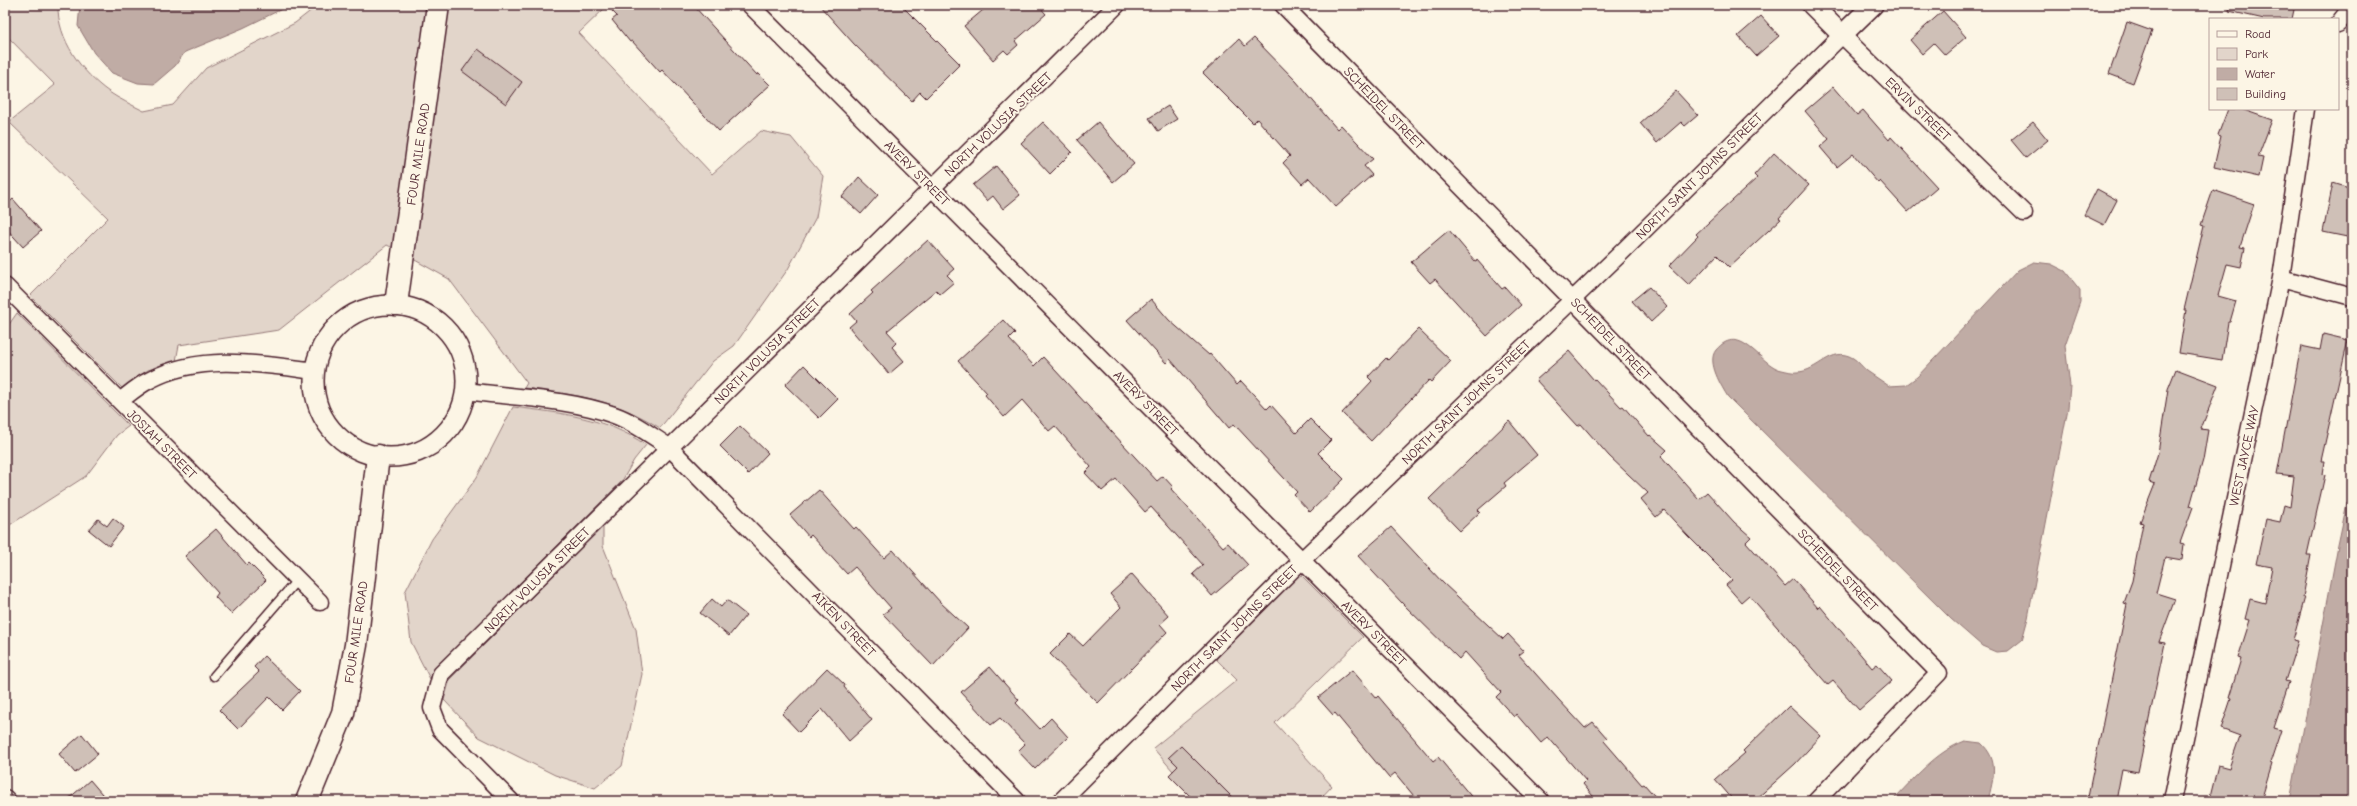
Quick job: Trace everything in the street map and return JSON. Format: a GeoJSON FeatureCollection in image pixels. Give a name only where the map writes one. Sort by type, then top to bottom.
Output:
{"type":"FeatureCollection","features":[{"type":"Feature","properties":{"kind":"main road","name":"FOUR MILE ROAD"},"geometry":{"type":"LineString","coordinates":[[396,304],[438,5]]}},
{"type":"Feature","properties":{"kind":"main road","name":"FOUR MILE ROAD"},"geometry":{"type":"LineString","coordinates":[[307,801],[343,713],[356,644],[378,456]]}},
{"type":"Feature","properties":{"kind":"street","name":"AVERY STREET"},"geometry":{"type":"LineString","coordinates":[[750,5],[1541,801]]}},
{"type":"Feature","properties":{"kind":"street","name":"NORTH VOLUSIA STREET"},"geometry":{"type":"LineString","coordinates":[[511,801],[440,729],[432,708],[442,674],[1117,5]]}},
{"type":"Feature","properties":{"kind":"street","name":"SCHEIDEL STREET"},"geometry":{"type":"LineString","coordinates":[[1283,5],[1940,673],[1816,801]]}},
{"type":"Feature","properties":{"kind":"street","name":"ERVIN STREET"},"geometry":{"type":"LineString","coordinates":[[1812,5],[2024,213]]}},
{"type":"Feature","properties":{"kind":"street","name":"NORTH SAINT JOHNS STREET"},"geometry":{"type":"LineString","coordinates":[[1061,801],[1302,560],[1873,5]]}},
{"type":"Feature","properties":{"kind":"street"},"geometry":{"type":"LineString","coordinates":[[2339,23],[2352,6]]}},
{"type":"Feature","properties":{"kind":"street","name":"WEST JAYCE WAY"},"geometry":{"type":"LineString","coordinates":[[2172,801],[2281,278],[2306,110]]}},
{"type":"Feature","properties":{"kind":"street"},"geometry":{"type":"LineString","coordinates":[[2281,278],[2352,297]]}},
{"type":"Feature","properties":{"kind":"street","name":"JOSIAH STREET"},"geometry":{"type":"LineString","coordinates":[[5,286],[320,602]]}},
{"type":"Feature","properties":{"kind":"street"},"geometry":{"type":"LineString","coordinates":[[396,304],[427,313],[444,327],[457,346],[465,371],[465,391],[461,409],[436,441],[407,454],[378,456],[348,446],[332,429],[317,401],[316,371],[319,354],[327,338],[344,321],[373,307],[396,304]]}},
{"type":"Feature","properties":{"kind":"street"},"geometry":{"type":"LineString","coordinates":[[120,401],[150,380],[185,368],[231,362],[316,371]]}},
{"type":"Feature","properties":{"kind":"street","name":"AIKEN STREET"},"geometry":{"type":"LineString","coordinates":[[465,391],[566,404],[614,415],[639,427],[670,447],[1017,801]]}},
{"type":"Feature","properties":{"kind":"street"},"geometry":{"type":"LineString","coordinates":[[5,798],[8,801]]}},
{"type":"Feature","properties":{"kind":"lane"},"geometry":{"type":"LineString","coordinates":[[214,676],[298,579]]}},
{"type":"Feature","properties":{"kind":"green space"},"geometry":{"type":"Polygon","coordinates":[[[5,5],[58,5],[62,30],[73,54],[81,65],[109,92],[121,100],[144,111],[173,105],[206,68],[295,23],[318,5],[428,5],[395,249],[387,245],[279,330],[179,345],[176,361],[148,370],[122,388],[30,296],[108,218],[9,122],[55,85],[5,34],[5,5]]]}},
{"type":"Feature","properties":{"kind":"green space"},"geometry":{"type":"Polygon","coordinates":[[[449,5],[608,5],[579,33],[712,174],[761,131],[791,137],[823,176],[816,217],[788,269],[734,346],[713,361],[660,428],[644,418],[628,411],[594,400],[524,388],[527,383],[449,279],[413,259],[449,5]]]}},
{"type":"Feature","properties":{"kind":"green space"},"geometry":{"type":"Polygon","coordinates":[[[17,313],[129,426],[117,435],[86,476],[5,528],[5,330],[17,313]]]}},
{"type":"Feature","properties":{"kind":"green space"},"geometry":{"type":"Polygon","coordinates":[[[513,407],[565,414],[599,422],[615,428],[646,445],[634,460],[622,481],[435,668],[430,679],[411,642],[405,592],[432,539],[477,477],[513,407]]]}},
{"type":"Feature","properties":{"kind":"green space"},"geometry":{"type":"Polygon","coordinates":[[[603,526],[603,546],[636,629],[642,674],[622,766],[595,788],[555,775],[479,737],[444,700],[450,679],[603,526]]]}},
{"type":"Feature","properties":{"kind":"green space"},"geometry":{"type":"Polygon","coordinates":[[[1300,574],[1363,637],[1275,723],[1332,786],[1318,801],[1199,801],[1153,748],[1237,680],[1216,659],[1300,574]]]}},
{"type":"Feature","properties":{"kind":"water"},"geometry":{"type":"Polygon","coordinates":[[[80,5],[290,5],[243,28],[185,52],[175,66],[154,84],[138,83],[112,73],[94,53],[78,26],[80,5]]]}},
{"type":"Feature","properties":{"kind":"water"},"geometry":{"type":"Polygon","coordinates":[[[2034,262],[2051,264],[2065,271],[2080,290],[2080,302],[2065,345],[2070,386],[2068,408],[2028,618],[2022,640],[2008,651],[1996,652],[1982,646],[1951,619],[1728,397],[1716,374],[1713,355],[1725,342],[1734,340],[1750,348],[1774,367],[1794,372],[1805,371],[1831,357],[1845,355],[1855,359],[1867,371],[1889,386],[1906,385],[1917,377],[2018,270],[2034,262]]]}},
{"type":"Feature","properties":{"kind":"water"},"geometry":{"type":"Polygon","coordinates":[[[2352,501],[2352,801],[2290,801],[2338,545],[2347,503],[2352,501]]]}},
{"type":"Feature","properties":{"kind":"water"},"geometry":{"type":"Polygon","coordinates":[[[1965,741],[1981,743],[1991,756],[1994,770],[1988,801],[1892,801],[1935,759],[1954,746],[1965,741]]]}},
{"type":"Feature","properties":{"kind":"building"},"geometry":{"type":"Polygon","coordinates":[[[606,5],[693,5],[757,75],[758,73],[770,85],[719,131],[662,70],[660,72],[632,41],[630,42],[612,20],[617,16],[606,5]]]}},
{"type":"Feature","properties":{"kind":"building"},"geometry":{"type":"Polygon","coordinates":[[[819,5],[901,5],[960,64],[926,98],[920,92],[912,101],[854,44],[819,5]]]}},
{"type":"Feature","properties":{"kind":"building"},"geometry":{"type":"Polygon","coordinates":[[[989,5],[1038,5],[1046,14],[1015,41],[1018,45],[1008,54],[1004,50],[993,60],[964,26],[989,5]]]}},
{"type":"Feature","properties":{"kind":"building"},"geometry":{"type":"Polygon","coordinates":[[[2230,5],[2295,5],[2292,18],[2260,18],[2229,11],[2230,5]]]}},
{"type":"Feature","properties":{"kind":"building"},"geometry":{"type":"Polygon","coordinates":[[[1943,11],[1966,37],[1945,55],[1934,43],[1922,54],[1910,40],[1943,11]]]}},
{"type":"Feature","properties":{"kind":"building"},"geometry":{"type":"Polygon","coordinates":[[[1761,16],[1779,36],[1756,56],[1738,36],[1761,16]]]}},
{"type":"Feature","properties":{"kind":"building"},"geometry":{"type":"Polygon","coordinates":[[[2127,22],[2152,31],[2133,83],[2109,74],[2127,22]]]}},
{"type":"Feature","properties":{"kind":"building"},"geometry":{"type":"Polygon","coordinates":[[[1254,38],[1296,81],[1337,129],[1341,125],[1373,159],[1364,166],[1372,175],[1336,207],[1309,178],[1302,184],[1283,163],[1290,156],[1257,119],[1253,123],[1203,73],[1239,39],[1245,46],[1254,38]]]}},
{"type":"Feature","properties":{"kind":"building"},"geometry":{"type":"Polygon","coordinates":[[[478,49],[522,82],[506,104],[462,71],[478,49]]]}},
{"type":"Feature","properties":{"kind":"building"},"geometry":{"type":"Polygon","coordinates":[[[1833,87],[1857,115],[1863,110],[1889,140],[1891,137],[1937,187],[1908,212],[1880,181],[1878,183],[1853,154],[1837,167],[1820,147],[1829,139],[1805,111],[1833,87]]]}},
{"type":"Feature","properties":{"kind":"building"},"geometry":{"type":"Polygon","coordinates":[[[1676,91],[1698,115],[1685,126],[1681,122],[1657,143],[1640,123],[1676,91]]]}},
{"type":"Feature","properties":{"kind":"building"},"geometry":{"type":"Polygon","coordinates":[[[1168,106],[1177,119],[1158,131],[1149,118],[1168,106]]]}},
{"type":"Feature","properties":{"kind":"building"},"geometry":{"type":"Polygon","coordinates":[[[2228,110],[2244,110],[2272,120],[2258,157],[2263,158],[2259,177],[2214,167],[2221,136],[2218,135],[2228,110]]]}},
{"type":"Feature","properties":{"kind":"building"},"geometry":{"type":"Polygon","coordinates":[[[1043,122],[1072,152],[1050,174],[1021,143],[1043,122]]]}},
{"type":"Feature","properties":{"kind":"building"},"geometry":{"type":"Polygon","coordinates":[[[1098,122],[1134,164],[1113,182],[1077,140],[1098,122]]]}},
{"type":"Feature","properties":{"kind":"building"},"geometry":{"type":"Polygon","coordinates":[[[2033,122],[2048,140],[2026,158],[2011,140],[2033,122]]]}},
{"type":"Feature","properties":{"kind":"building"},"geometry":{"type":"Polygon","coordinates":[[[1774,153],[1809,185],[1779,218],[1781,219],[1729,267],[1717,255],[1689,285],[1669,266],[1698,236],[1696,234],[1757,178],[1754,175],[1774,153]]]}},
{"type":"Feature","properties":{"kind":"building"},"geometry":{"type":"Polygon","coordinates":[[[996,166],[1020,195],[1003,209],[993,196],[987,201],[973,185],[996,166]]]}},
{"type":"Feature","properties":{"kind":"building"},"geometry":{"type":"Polygon","coordinates":[[[859,177],[878,195],[861,214],[842,197],[859,177]]]}},
{"type":"Feature","properties":{"kind":"building"},"geometry":{"type":"Polygon","coordinates":[[[2333,183],[2352,189],[2352,238],[2323,232],[2333,183]]]}},
{"type":"Feature","properties":{"kind":"building"},"geometry":{"type":"Polygon","coordinates":[[[2097,189],[2117,200],[2104,225],[2084,215],[2097,189]]]}},
{"type":"Feature","properties":{"kind":"building"},"geometry":{"type":"Polygon","coordinates":[[[2213,190],[2254,204],[2240,247],[2245,248],[2241,267],[2227,264],[2218,296],[2236,301],[2230,322],[2228,322],[2222,360],[2179,353],[2186,310],[2184,310],[2204,226],[2201,225],[2213,190]]]}},
{"type":"Feature","properties":{"kind":"building"},"geometry":{"type":"Polygon","coordinates":[[[13,199],[41,231],[23,247],[5,227],[5,206],[13,199]]]}},
{"type":"Feature","properties":{"kind":"building"},"geometry":{"type":"Polygon","coordinates":[[[1449,230],[1475,261],[1477,260],[1502,289],[1505,287],[1521,305],[1487,336],[1435,279],[1430,283],[1411,262],[1449,230]]]}},
{"type":"Feature","properties":{"kind":"building"},"geometry":{"type":"Polygon","coordinates":[[[928,240],[954,269],[947,275],[954,282],[940,294],[936,290],[887,331],[897,342],[892,347],[904,361],[889,374],[849,327],[856,321],[850,314],[873,293],[871,291],[928,240]]]}},
{"type":"Feature","properties":{"kind":"building"},"geometry":{"type":"Polygon","coordinates":[[[1649,287],[1667,307],[1651,322],[1632,301],[1649,287]]]}},
{"type":"Feature","properties":{"kind":"building"},"geometry":{"type":"Polygon","coordinates":[[[1151,299],[1169,320],[1209,355],[1210,354],[1237,385],[1241,381],[1267,409],[1271,405],[1296,433],[1310,419],[1331,440],[1318,453],[1344,479],[1310,512],[1294,495],[1297,492],[1234,424],[1229,428],[1170,359],[1166,363],[1127,320],[1151,299]]]}},
{"type":"Feature","properties":{"kind":"building"},"geometry":{"type":"Polygon","coordinates":[[[1003,320],[1015,333],[1009,339],[1034,366],[1043,357],[1157,481],[1163,476],[1173,487],[1171,489],[1223,547],[1228,543],[1248,565],[1212,596],[1193,574],[1203,565],[1151,507],[1145,512],[1116,479],[1102,491],[1085,473],[1091,467],[1055,426],[1049,431],[1022,400],[1004,417],[985,395],[987,393],[958,361],[1003,320]]]}},
{"type":"Feature","properties":{"kind":"building"},"geometry":{"type":"Polygon","coordinates":[[[1418,329],[1451,361],[1431,382],[1429,380],[1371,441],[1342,413],[1372,381],[1368,377],[1386,358],[1388,360],[1418,329]]]}},
{"type":"Feature","properties":{"kind":"building"},"geometry":{"type":"Polygon","coordinates":[[[2323,334],[2348,340],[2321,461],[2324,461],[2322,474],[2325,475],[2307,555],[2311,555],[2303,597],[2305,597],[2293,640],[2298,641],[2285,681],[2289,682],[2274,728],[2281,730],[2270,763],[2272,764],[2261,801],[2209,801],[2218,765],[2229,768],[2240,736],[2221,729],[2231,699],[2229,698],[2241,659],[2238,658],[2250,620],[2245,619],[2250,599],[2265,603],[2272,567],[2256,564],[2266,519],[2280,522],[2284,505],[2290,507],[2294,476],[2277,474],[2301,346],[2320,350],[2323,334]]]}},
{"type":"Feature","properties":{"kind":"building"},"geometry":{"type":"Polygon","coordinates":[[[1569,351],[1594,380],[1595,379],[1621,407],[1623,406],[1649,436],[1650,435],[1667,450],[1661,456],[1699,499],[1707,492],[1734,522],[1751,537],[1746,542],[1785,586],[1793,579],[1818,608],[1820,606],[1872,668],[1877,664],[1892,681],[1859,710],[1833,681],[1828,685],[1749,595],[1741,602],[1726,585],[1732,580],[1664,510],[1656,517],[1641,499],[1648,493],[1609,456],[1581,424],[1578,426],[1536,380],[1569,351]]]}},
{"type":"Feature","properties":{"kind":"building"},"geometry":{"type":"Polygon","coordinates":[[[804,365],[838,399],[819,418],[785,385],[804,365]]]}},
{"type":"Feature","properties":{"kind":"building"},"geometry":{"type":"Polygon","coordinates":[[[2176,369],[2218,385],[2201,429],[2208,430],[2203,460],[2190,506],[2193,507],[2180,543],[2184,544],[2182,560],[2165,557],[2156,593],[2175,599],[2159,642],[2165,643],[2138,772],[2122,769],[2116,801],[2087,801],[2127,604],[2124,603],[2132,581],[2143,523],[2140,522],[2155,484],[2149,482],[2158,453],[2168,389],[2176,369]]]}},
{"type":"Feature","properties":{"kind":"building"},"geometry":{"type":"Polygon","coordinates":[[[1509,421],[1537,455],[1504,483],[1506,486],[1478,510],[1480,512],[1460,531],[1429,499],[1509,421]]]}},
{"type":"Feature","properties":{"kind":"building"},"geometry":{"type":"Polygon","coordinates":[[[740,426],[768,453],[748,474],[720,446],[740,426]]]}},
{"type":"Feature","properties":{"kind":"building"},"geometry":{"type":"Polygon","coordinates":[[[819,490],[854,529],[856,527],[884,558],[893,550],[941,603],[968,628],[933,666],[883,614],[891,608],[855,567],[847,574],[811,535],[809,537],[790,515],[819,490]]]}},
{"type":"Feature","properties":{"kind":"building"},"geometry":{"type":"Polygon","coordinates":[[[113,518],[124,527],[109,546],[89,530],[98,519],[107,526],[113,518]]]}},
{"type":"Feature","properties":{"kind":"building"},"geometry":{"type":"Polygon","coordinates":[[[1391,527],[1443,583],[1503,639],[1508,634],[1524,651],[1519,655],[1558,699],[1585,728],[1593,722],[1607,738],[1604,741],[1642,785],[1644,784],[1659,801],[1597,801],[1583,784],[1586,781],[1548,737],[1541,743],[1516,714],[1514,717],[1496,697],[1501,692],[1465,652],[1459,659],[1402,603],[1358,556],[1391,527]]]}},
{"type":"Feature","properties":{"kind":"building"},"geometry":{"type":"Polygon","coordinates":[[[216,529],[247,565],[249,563],[266,580],[231,614],[215,597],[218,593],[185,556],[216,529]]]}},
{"type":"Feature","properties":{"kind":"building"},"geometry":{"type":"Polygon","coordinates":[[[1132,574],[1169,616],[1160,624],[1167,632],[1098,703],[1050,654],[1070,634],[1083,646],[1121,607],[1110,594],[1132,574]]]}},
{"type":"Feature","properties":{"kind":"building"},"geometry":{"type":"Polygon","coordinates":[[[712,599],[721,607],[727,600],[746,615],[729,636],[700,613],[712,599]]]}},
{"type":"Feature","properties":{"kind":"building"},"geometry":{"type":"Polygon","coordinates":[[[264,656],[300,691],[282,710],[269,697],[238,729],[219,710],[259,672],[254,667],[264,656]]]}},
{"type":"Feature","properties":{"kind":"building"},"geometry":{"type":"Polygon","coordinates":[[[990,667],[1019,700],[1016,703],[1040,729],[1051,718],[1068,737],[1035,769],[1018,751],[1025,744],[1000,718],[991,725],[961,692],[990,667]]]}},
{"type":"Feature","properties":{"kind":"building"},"geometry":{"type":"Polygon","coordinates":[[[827,668],[845,685],[844,687],[872,720],[849,741],[822,709],[799,732],[782,714],[827,668]]]}},
{"type":"Feature","properties":{"kind":"building"},"geometry":{"type":"Polygon","coordinates":[[[1352,670],[1376,698],[1378,696],[1433,761],[1438,757],[1475,801],[1418,801],[1395,773],[1389,778],[1335,713],[1333,715],[1318,698],[1352,670]]]}},
{"type":"Feature","properties":{"kind":"building"},"geometry":{"type":"Polygon","coordinates":[[[1789,706],[1821,736],[1795,764],[1754,801],[1734,801],[1715,779],[1745,753],[1743,751],[1789,706]]]}},
{"type":"Feature","properties":{"kind":"building"},"geometry":{"type":"Polygon","coordinates":[[[82,734],[98,754],[75,773],[59,754],[82,734]]]}},
{"type":"Feature","properties":{"kind":"building"},"geometry":{"type":"Polygon","coordinates":[[[1181,746],[1236,801],[1195,801],[1169,775],[1178,766],[1169,757],[1181,746]]]}},
{"type":"Feature","properties":{"kind":"building"},"geometry":{"type":"Polygon","coordinates":[[[90,780],[108,801],[66,801],[90,780]]]}}]}
